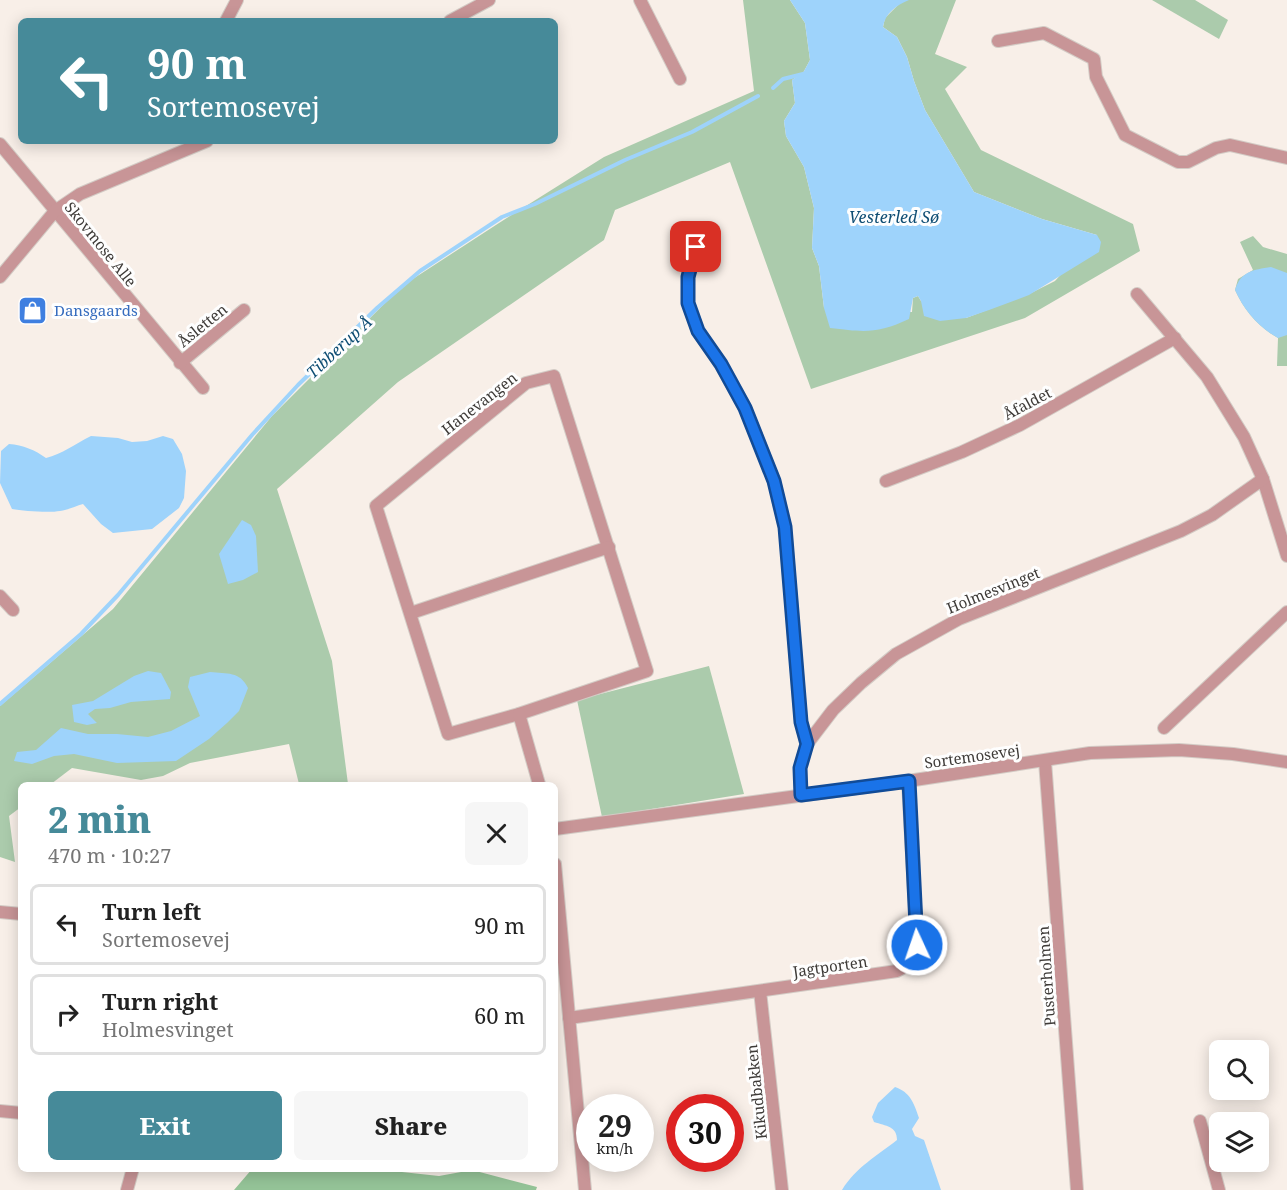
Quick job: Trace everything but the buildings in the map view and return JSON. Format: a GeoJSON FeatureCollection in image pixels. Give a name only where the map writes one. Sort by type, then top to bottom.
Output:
{"type":"FeatureCollection","features":[{"type":"Feature","properties":{"kind":"street"},"geometry":{"type":"LineString","coordinates":[[228,18],[237,0]]}},
{"type":"Feature","properties":{"kind":"street"},"geometry":{"type":"LineString","coordinates":[[456,18],[489,0]]}},
{"type":"Feature","properties":{"kind":"street"},"geometry":{"type":"LineString","coordinates":[[640,0],[680,80]]}},
{"type":"Feature","properties":{"kind":"street"},"geometry":{"type":"LineString","coordinates":[[998,41],[1044,33],[1094,59],[1095,77],[1125,135],[1178,162],[1188,162],[1216,148],[1230,145],[1287,158]]}},
{"type":"Feature","properties":{"kind":"street","name":"Skovmose Alle"},"geometry":{"type":"LineString","coordinates":[[0,144],[203,388]]}},
{"type":"Feature","properties":{"kind":"street"},"geometry":{"type":"LineString","coordinates":[[0,277],[55,211],[80,194],[200,144]]}},
{"type":"Feature","properties":{"kind":"street"},"geometry":{"type":"LineString","coordinates":[[696,247],[688,277],[688,303],[698,331],[721,364],[745,408],[774,481],[785,527],[801,722],[807,744]]}},
{"type":"Feature","properties":{"kind":"street"},"geometry":{"type":"LineString","coordinates":[[1137,294],[1212,385],[1244,437],[1263,479],[1287,556]]}},
{"type":"Feature","properties":{"kind":"street","name":"Åsletten"},"geometry":{"type":"LineString","coordinates":[[180,363],[244,310]]}},
{"type":"Feature","properties":{"kind":"street","name":"Åfaldet"},"geometry":{"type":"LineString","coordinates":[[886,481],[962,452],[1020,425],[1175,338]]}},
{"type":"Feature","properties":{"kind":"street","name":"Hanevangen"},"geometry":{"type":"LineString","coordinates":[[554,376],[647,671],[519,714],[448,734],[411,613],[376,506],[526,383],[554,376]]}},
{"type":"Feature","properties":{"kind":"street","name":"Holmesvinget"},"geometry":{"type":"LineString","coordinates":[[801,795],[800,768],[807,744],[833,710],[896,654],[959,619],[1181,531],[1212,515],[1263,479]]}},
{"type":"Feature","properties":{"kind":"street"},"geometry":{"type":"LineString","coordinates":[[411,613],[609,547]]}},
{"type":"Feature","properties":{"kind":"street"},"geometry":{"type":"LineString","coordinates":[[0,596],[12,610]]}},
{"type":"Feature","properties":{"kind":"street"},"geometry":{"type":"LineString","coordinates":[[1164,728],[1287,612]]}},
{"type":"Feature","properties":{"kind":"street"},"geometry":{"type":"LineString","coordinates":[[519,714],[538,782]]}},
{"type":"Feature","properties":{"kind":"street","name":"Sortemosevej"},"geometry":{"type":"LineString","coordinates":[[558,829],[909,781],[1090,753],[1167,749],[1233,754],[1287,762]]}},
{"type":"Feature","properties":{"kind":"street","name":"Pusterholmen"},"geometry":{"type":"LineString","coordinates":[[1045,761],[1077,1190]]}},
{"type":"Feature","properties":{"kind":"street","name":"Jagtporten"},"geometry":{"type":"LineString","coordinates":[[569,1018],[897,971],[908,965],[917,945],[909,781]]}},
{"type":"Feature","properties":{"kind":"street"},"geometry":{"type":"LineString","coordinates":[[558,897],[585,1190]]}},
{"type":"Feature","properties":{"kind":"street"},"geometry":{"type":"LineString","coordinates":[[0,912],[18,914]]}},
{"type":"Feature","properties":{"kind":"street","name":"Kikudbakken"},"geometry":{"type":"LineString","coordinates":[[760,991],[782,1190]]}},
{"type":"Feature","properties":{"kind":"street"},"geometry":{"type":"LineString","coordinates":[[0,1111],[18,1113]]}},
{"type":"Feature","properties":{"kind":"street"},"geometry":{"type":"LineString","coordinates":[[1200,1121],[1219,1190]]}},
{"type":"Feature","properties":{"kind":"street"},"geometry":{"type":"LineString","coordinates":[[127,1190],[132,1172]]}},
{"type":"Feature","properties":{"kind":"green space"},"geometry":{"type":"Polygon","coordinates":[[[743,0],[790,0],[805,23],[810,60],[803,73],[792,80],[795,103],[784,121],[786,136],[804,167],[814,208],[812,248],[819,266],[824,308],[912,312],[913,298],[918,296],[921,301],[966,318],[1029,294],[1055,281],[1097,235],[1042,219],[974,192],[925,110],[907,57],[897,37],[883,27],[885,18],[903,0],[956,0],[935,54],[967,67],[945,89],[981,150],[1133,224],[1140,251],[1025,318],[811,389],[730,162],[615,210],[604,240],[398,382],[277,489],[332,661],[348,782],[298,782],[289,744],[190,763],[163,776],[141,780],[72,768],[54,782],[18,782],[18,809],[9,816],[15,862],[0,857],[0,706],[113,609],[272,416],[402,286],[604,157],[754,91],[743,0]]]}},
{"type":"Feature","properties":{"kind":"green space"},"geometry":{"type":"Polygon","coordinates":[[[1152,0],[1195,0],[1228,20],[1219,39],[1152,0]]]}},
{"type":"Feature","properties":{"kind":"green space"},"geometry":{"type":"Polygon","coordinates":[[[1253,236],[1263,247],[1287,254],[1287,366],[1277,366],[1278,338],[1252,317],[1235,290],[1238,279],[1253,270],[1240,242],[1253,236]]]}},
{"type":"Feature","properties":{"kind":"green space"},"geometry":{"type":"Polygon","coordinates":[[[709,666],[744,794],[602,817],[577,700],[709,666]]]}},
{"type":"Feature","properties":{"kind":"green space"},"geometry":{"type":"Polygon","coordinates":[[[249,1172],[402,1172],[439,1176],[461,1172],[480,1172],[537,1187],[536,1190],[234,1190],[249,1172]]]}},
{"type":"Feature","properties":{"kind":"water","name":"Vesterled Sø"},"geometry":{"type":"Polygon","coordinates":[[[790,0],[909,0],[892,10],[883,27],[897,37],[907,57],[925,110],[974,192],[1042,219],[1097,235],[1101,242],[1099,252],[1029,295],[966,318],[940,321],[924,316],[918,296],[913,298],[909,319],[898,324],[870,331],[830,328],[824,308],[819,266],[812,248],[814,208],[804,167],[786,136],[784,121],[795,103],[792,80],[803,73],[810,60],[805,23],[790,0]]]}},
{"type":"Feature","properties":{"kind":"water"},"geometry":{"type":"Polygon","coordinates":[[[1271,267],[1287,273],[1287,335],[1278,338],[1252,317],[1235,290],[1248,272],[1271,267]]]}},
{"type":"Feature","properties":{"kind":"water"},"geometry":{"type":"Polygon","coordinates":[[[91,436],[118,438],[132,442],[147,441],[163,436],[173,439],[182,454],[186,471],[184,498],[179,508],[152,529],[113,533],[101,524],[83,504],[55,512],[12,509],[0,483],[1,451],[9,444],[29,448],[46,458],[91,436]]]}},
{"type":"Feature","properties":{"kind":"water"},"geometry":{"type":"Polygon","coordinates":[[[242,520],[251,525],[256,536],[258,572],[243,580],[228,584],[219,554],[242,520]]]}},
{"type":"Feature","properties":{"kind":"water"},"geometry":{"type":"Polygon","coordinates":[[[148,671],[161,673],[171,692],[170,699],[131,702],[110,708],[95,709],[88,714],[97,723],[87,725],[74,722],[72,705],[93,701],[134,676],[148,671]]]}},
{"type":"Feature","properties":{"kind":"water"},"geometry":{"type":"Polygon","coordinates":[[[210,672],[237,676],[248,688],[239,711],[209,739],[176,761],[117,763],[74,754],[54,756],[32,764],[14,761],[17,752],[36,750],[61,728],[88,734],[148,737],[171,731],[200,716],[188,687],[190,677],[210,672]]]}},
{"type":"Feature","properties":{"kind":"water"},"geometry":{"type":"Polygon","coordinates":[[[895,1087],[911,1099],[919,1118],[912,1129],[915,1136],[924,1140],[941,1190],[842,1190],[860,1168],[897,1140],[893,1129],[874,1122],[872,1117],[878,1103],[895,1087]]]}},
{"type":"Feature","properties":{"kind":"waterway","name":"Tibberup Å"},"geometry":{"type":"LineString","coordinates":[[773,88],[783,79],[807,73]]}},
{"type":"Feature","properties":{"kind":"waterway","name":"Tibberup Å"},"geometry":{"type":"LineString","coordinates":[[0,704],[81,634],[118,595],[252,435],[298,385],[377,308],[420,271],[502,217],[535,204],[625,160],[692,132],[758,96]]}},
{"type":"Feature","properties":{"kind":"place","name":"Dansgaards"},"geometry":{"type":"Point","coordinates":[33,310]}},
{"type":"Feature","properties":{"kind":"route"},"geometry":{"type":"LineString","coordinates":[[696,247],[688,277],[688,303],[698,331],[721,364],[745,408],[774,481],[785,527],[801,722],[807,744],[800,768],[801,795],[909,781],[917,945]]}}]}
